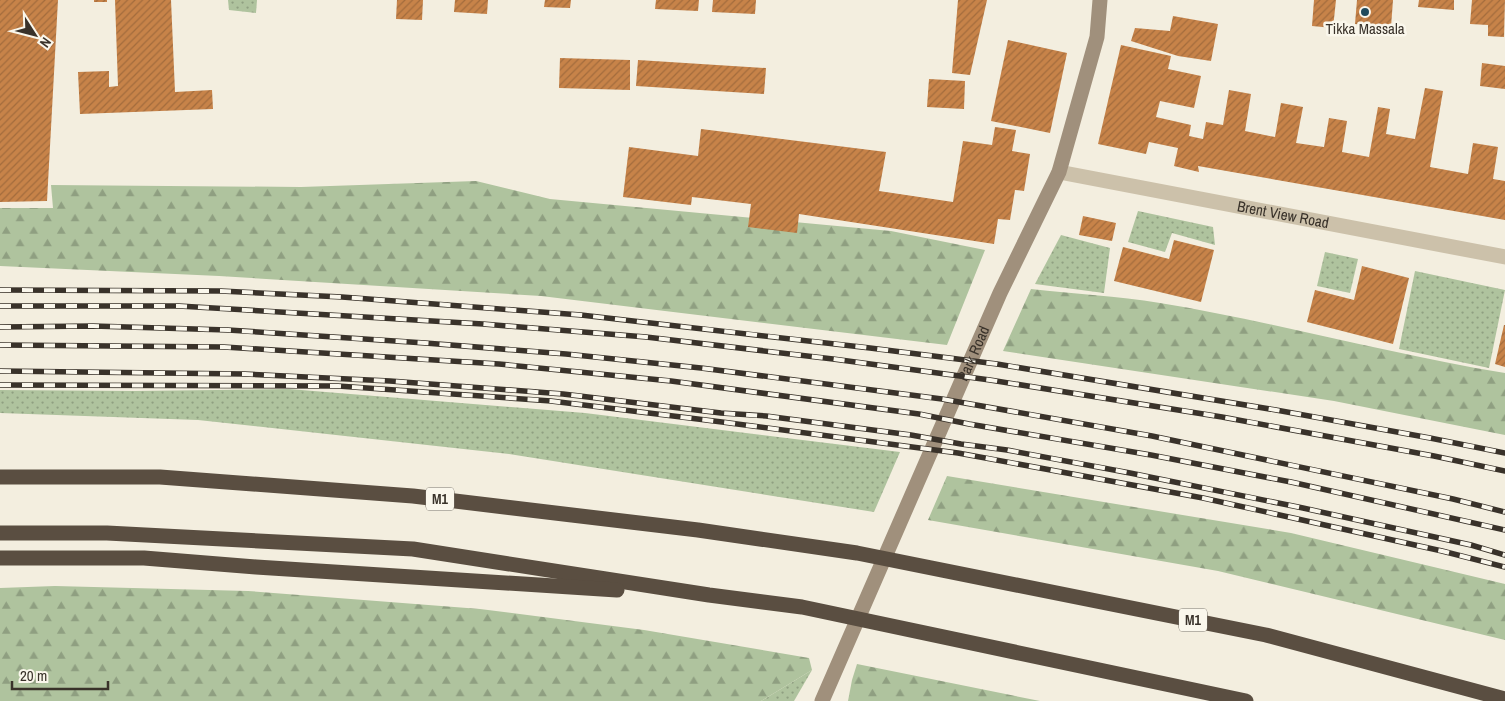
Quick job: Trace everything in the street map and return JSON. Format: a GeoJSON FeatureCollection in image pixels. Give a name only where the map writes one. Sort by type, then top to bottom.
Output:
{"type":"FeatureCollection","features":[{"type":"Feature","properties":{"kind":"highway","name":"M1"},"geometry":{"type":"LineString","coordinates":[[0,477],[160,477],[413,496],[688,529],[857,553],[1266,635],[1505,699]]}},
{"type":"Feature","properties":{"kind":"highway"},"geometry":{"type":"LineString","coordinates":[[0,533],[108,533],[413,549],[709,595],[802,607],[1246,701]]}},
{"type":"Feature","properties":{"kind":"highway"},"geometry":{"type":"LineString","coordinates":[[0,558],[144,558],[256,567],[709,595]]}},
{"type":"Feature","properties":{"kind":"street","name":"Park Road"},"geometry":{"type":"LineString","coordinates":[[822,701],[1000,294],[1059,172],[1097,37],[1100,0]]}},
{"type":"Feature","properties":{"kind":"street","name":"Brent View Road"},"geometry":{"type":"LineString","coordinates":[[1059,172],[1505,256]]}},
{"type":"Feature","properties":{"kind":"green space"},"geometry":{"type":"Polygon","coordinates":[[[228,0],[257,0],[256,13],[229,10],[228,0]]]}},
{"type":"Feature","properties":{"kind":"green space"},"geometry":{"type":"Polygon","coordinates":[[[476,181],[550,199],[891,231],[985,250],[947,345],[541,296],[219,276],[0,266],[0,208],[53,208],[51,185],[301,187],[476,181]]]}},
{"type":"Feature","properties":{"kind":"green space"},"geometry":{"type":"Polygon","coordinates":[[[1138,211],[1213,227],[1215,245],[1172,233],[1165,252],[1128,242],[1138,211]]]}},
{"type":"Feature","properties":{"kind":"green space"},"geometry":{"type":"Polygon","coordinates":[[[1061,235],[1110,248],[1104,293],[1035,284],[1061,235]]]}},
{"type":"Feature","properties":{"kind":"green space"},"geometry":{"type":"Polygon","coordinates":[[[1325,252],[1358,259],[1350,293],[1317,286],[1325,252]]]}},
{"type":"Feature","properties":{"kind":"green space"},"geometry":{"type":"Polygon","coordinates":[[[1415,271],[1505,290],[1489,368],[1399,349],[1415,271]]]}},
{"type":"Feature","properties":{"kind":"green space"},"geometry":{"type":"Polygon","coordinates":[[[1031,289],[1160,303],[1290,328],[1418,357],[1505,373],[1505,435],[1334,401],[1003,351],[1031,289]]]}},
{"type":"Feature","properties":{"kind":"green space"},"geometry":{"type":"Polygon","coordinates":[[[289,389],[585,413],[900,452],[874,512],[509,454],[198,420],[0,413],[0,390],[289,389]]]}},
{"type":"Feature","properties":{"kind":"green space"},"geometry":{"type":"Polygon","coordinates":[[[947,476],[1291,533],[1505,584],[1505,640],[1218,571],[928,520],[947,476]]]}},
{"type":"Feature","properties":{"kind":"green space"},"geometry":{"type":"Polygon","coordinates":[[[55,586],[248,591],[480,609],[644,630],[809,658],[812,670],[761,701],[0,701],[0,588],[55,586]]]}},
{"type":"Feature","properties":{"kind":"green space"},"geometry":{"type":"Polygon","coordinates":[[[857,664],[1040,701],[848,701],[857,664]]]}},
{"type":"Feature","properties":{"kind":"green space"},"geometry":{"type":"Polygon","coordinates":[[[812,670],[794,701],[761,701],[812,670]]]}},
{"type":"Feature","properties":{"kind":"building"},"geometry":{"type":"Polygon","coordinates":[[[0,0],[58,0],[47,201],[0,202],[0,0]]]}},
{"type":"Feature","properties":{"kind":"building"},"geometry":{"type":"Polygon","coordinates":[[[94,0],[107,0],[107,2],[94,2],[94,0]]]}},
{"type":"Feature","properties":{"kind":"building"},"geometry":{"type":"Polygon","coordinates":[[[115,0],[171,0],[175,92],[212,90],[213,109],[80,114],[78,72],[109,71],[109,87],[118,86],[115,0]]]}},
{"type":"Feature","properties":{"kind":"building"},"geometry":{"type":"Polygon","coordinates":[[[397,0],[423,0],[422,20],[396,19],[397,0]]]}},
{"type":"Feature","properties":{"kind":"building"},"geometry":{"type":"Polygon","coordinates":[[[455,0],[488,0],[487,14],[454,12],[455,0]]]}},
{"type":"Feature","properties":{"kind":"building"},"geometry":{"type":"Polygon","coordinates":[[[545,0],[571,0],[570,8],[544,7],[545,0]]]}},
{"type":"Feature","properties":{"kind":"building"},"geometry":{"type":"Polygon","coordinates":[[[656,0],[699,0],[698,11],[655,9],[656,0]]]}},
{"type":"Feature","properties":{"kind":"building"},"geometry":{"type":"Polygon","coordinates":[[[713,0],[756,0],[755,14],[712,12],[713,0]]]}},
{"type":"Feature","properties":{"kind":"building"},"geometry":{"type":"Polygon","coordinates":[[[958,0],[987,0],[970,75],[952,73],[958,0]]]}},
{"type":"Feature","properties":{"kind":"building"},"geometry":{"type":"Polygon","coordinates":[[[1314,0],[1336,0],[1333,28],[1312,26],[1314,0]]]}},
{"type":"Feature","properties":{"kind":"building"},"geometry":{"type":"Polygon","coordinates":[[[1357,0],[1393,0],[1391,27],[1355,24],[1357,0]]]}},
{"type":"Feature","properties":{"kind":"building"},"geometry":{"type":"Polygon","coordinates":[[[1419,0],[1454,0],[1454,10],[1418,7],[1419,0]]]}},
{"type":"Feature","properties":{"kind":"building"},"geometry":{"type":"Polygon","coordinates":[[[1472,0],[1505,0],[1504,37],[1488,36],[1488,25],[1470,24],[1472,0]]]}},
{"type":"Feature","properties":{"kind":"building"},"geometry":{"type":"Polygon","coordinates":[[[1173,16],[1218,24],[1211,61],[1178,56],[1131,41],[1135,28],[1170,31],[1173,16]]]}},
{"type":"Feature","properties":{"kind":"building"},"geometry":{"type":"Polygon","coordinates":[[[1008,40],[1067,53],[1050,133],[991,121],[1008,40]]]}},
{"type":"Feature","properties":{"kind":"building"},"geometry":{"type":"Polygon","coordinates":[[[1121,45],[1171,56],[1168,69],[1201,76],[1194,108],[1160,101],[1156,117],[1191,125],[1189,136],[1203,139],[1206,122],[1223,125],[1229,90],[1251,94],[1245,131],[1275,137],[1281,103],[1303,107],[1296,143],[1324,147],[1329,118],[1347,121],[1342,152],[1369,157],[1378,107],[1390,109],[1386,134],[1415,139],[1425,88],[1443,91],[1430,167],[1468,174],[1473,143],[1498,147],[1493,179],[1505,181],[1505,220],[1198,166],[1199,172],[1174,166],[1178,148],[1149,142],[1146,154],[1098,144],[1121,45]]]}},
{"type":"Feature","properties":{"kind":"building"},"geometry":{"type":"Polygon","coordinates":[[[560,58],[630,60],[630,90],[559,88],[560,58]]]}},
{"type":"Feature","properties":{"kind":"building"},"geometry":{"type":"Polygon","coordinates":[[[638,60],[766,68],[764,94],[636,86],[638,60]]]}},
{"type":"Feature","properties":{"kind":"building"},"geometry":{"type":"Polygon","coordinates":[[[1482,63],[1505,66],[1505,89],[1480,86],[1482,63]]]}},
{"type":"Feature","properties":{"kind":"building"},"geometry":{"type":"Polygon","coordinates":[[[929,79],[965,81],[964,109],[927,107],[929,79]]]}},
{"type":"Feature","properties":{"kind":"building"},"geometry":{"type":"Polygon","coordinates":[[[995,127],[1016,130],[1012,151],[1030,154],[1024,191],[1015,190],[1010,220],[998,219],[994,244],[799,214],[797,233],[748,227],[751,204],[692,197],[691,205],[623,197],[629,147],[698,156],[701,129],[886,152],[879,191],[953,202],[963,141],[992,145],[995,127]]]}},
{"type":"Feature","properties":{"kind":"building"},"geometry":{"type":"Polygon","coordinates":[[[1083,216],[1116,223],[1112,241],[1079,235],[1083,216]]]}},
{"type":"Feature","properties":{"kind":"building"},"geometry":{"type":"Polygon","coordinates":[[[1174,240],[1214,250],[1201,302],[1114,281],[1123,247],[1169,259],[1174,240]]]}},
{"type":"Feature","properties":{"kind":"building"},"geometry":{"type":"Polygon","coordinates":[[[1362,266],[1409,278],[1393,344],[1307,322],[1315,290],[1354,300],[1362,266]]]}},
{"type":"Feature","properties":{"kind":"building"},"geometry":{"type":"Polygon","coordinates":[[[1505,325],[1505,367],[1495,364],[1505,325]]]}},
{"type":"Feature","properties":{"kind":"railway"},"geometry":{"type":"LineString","coordinates":[[0,290],[221,291],[342,297],[581,315],[997,364],[1276,410],[1505,453]]}},
{"type":"Feature","properties":{"kind":"railway"},"geometry":{"type":"LineString","coordinates":[[0,306],[179,306],[483,324],[646,337],[990,380],[1222,417],[1505,471]]}},
{"type":"Feature","properties":{"kind":"railway"},"geometry":{"type":"LineString","coordinates":[[0,327],[93,326],[228,330],[566,354],[701,368],[942,399],[1152,436],[1453,499],[1505,512]]}},
{"type":"Feature","properties":{"kind":"railway"},"geometry":{"type":"LineString","coordinates":[[0,345],[224,347],[499,364],[671,381],[919,414],[1151,455],[1291,482],[1505,530]]}},
{"type":"Feature","properties":{"kind":"railway"},"geometry":{"type":"LineString","coordinates":[[0,371],[245,374],[390,381],[563,394],[721,413],[766,416],[1007,450],[1130,473],[1303,508],[1471,545],[1505,555]]}},
{"type":"Feature","properties":{"kind":"railway"},"geometry":{"type":"LineString","coordinates":[[0,385],[338,386],[551,401],[958,453],[1203,498],[1442,551],[1505,567]]}},
{"type":"Feature","properties":{"kind":"place","name":"Tikka Massala"},"geometry":{"type":"Point","coordinates":[1365,12]}}]}
